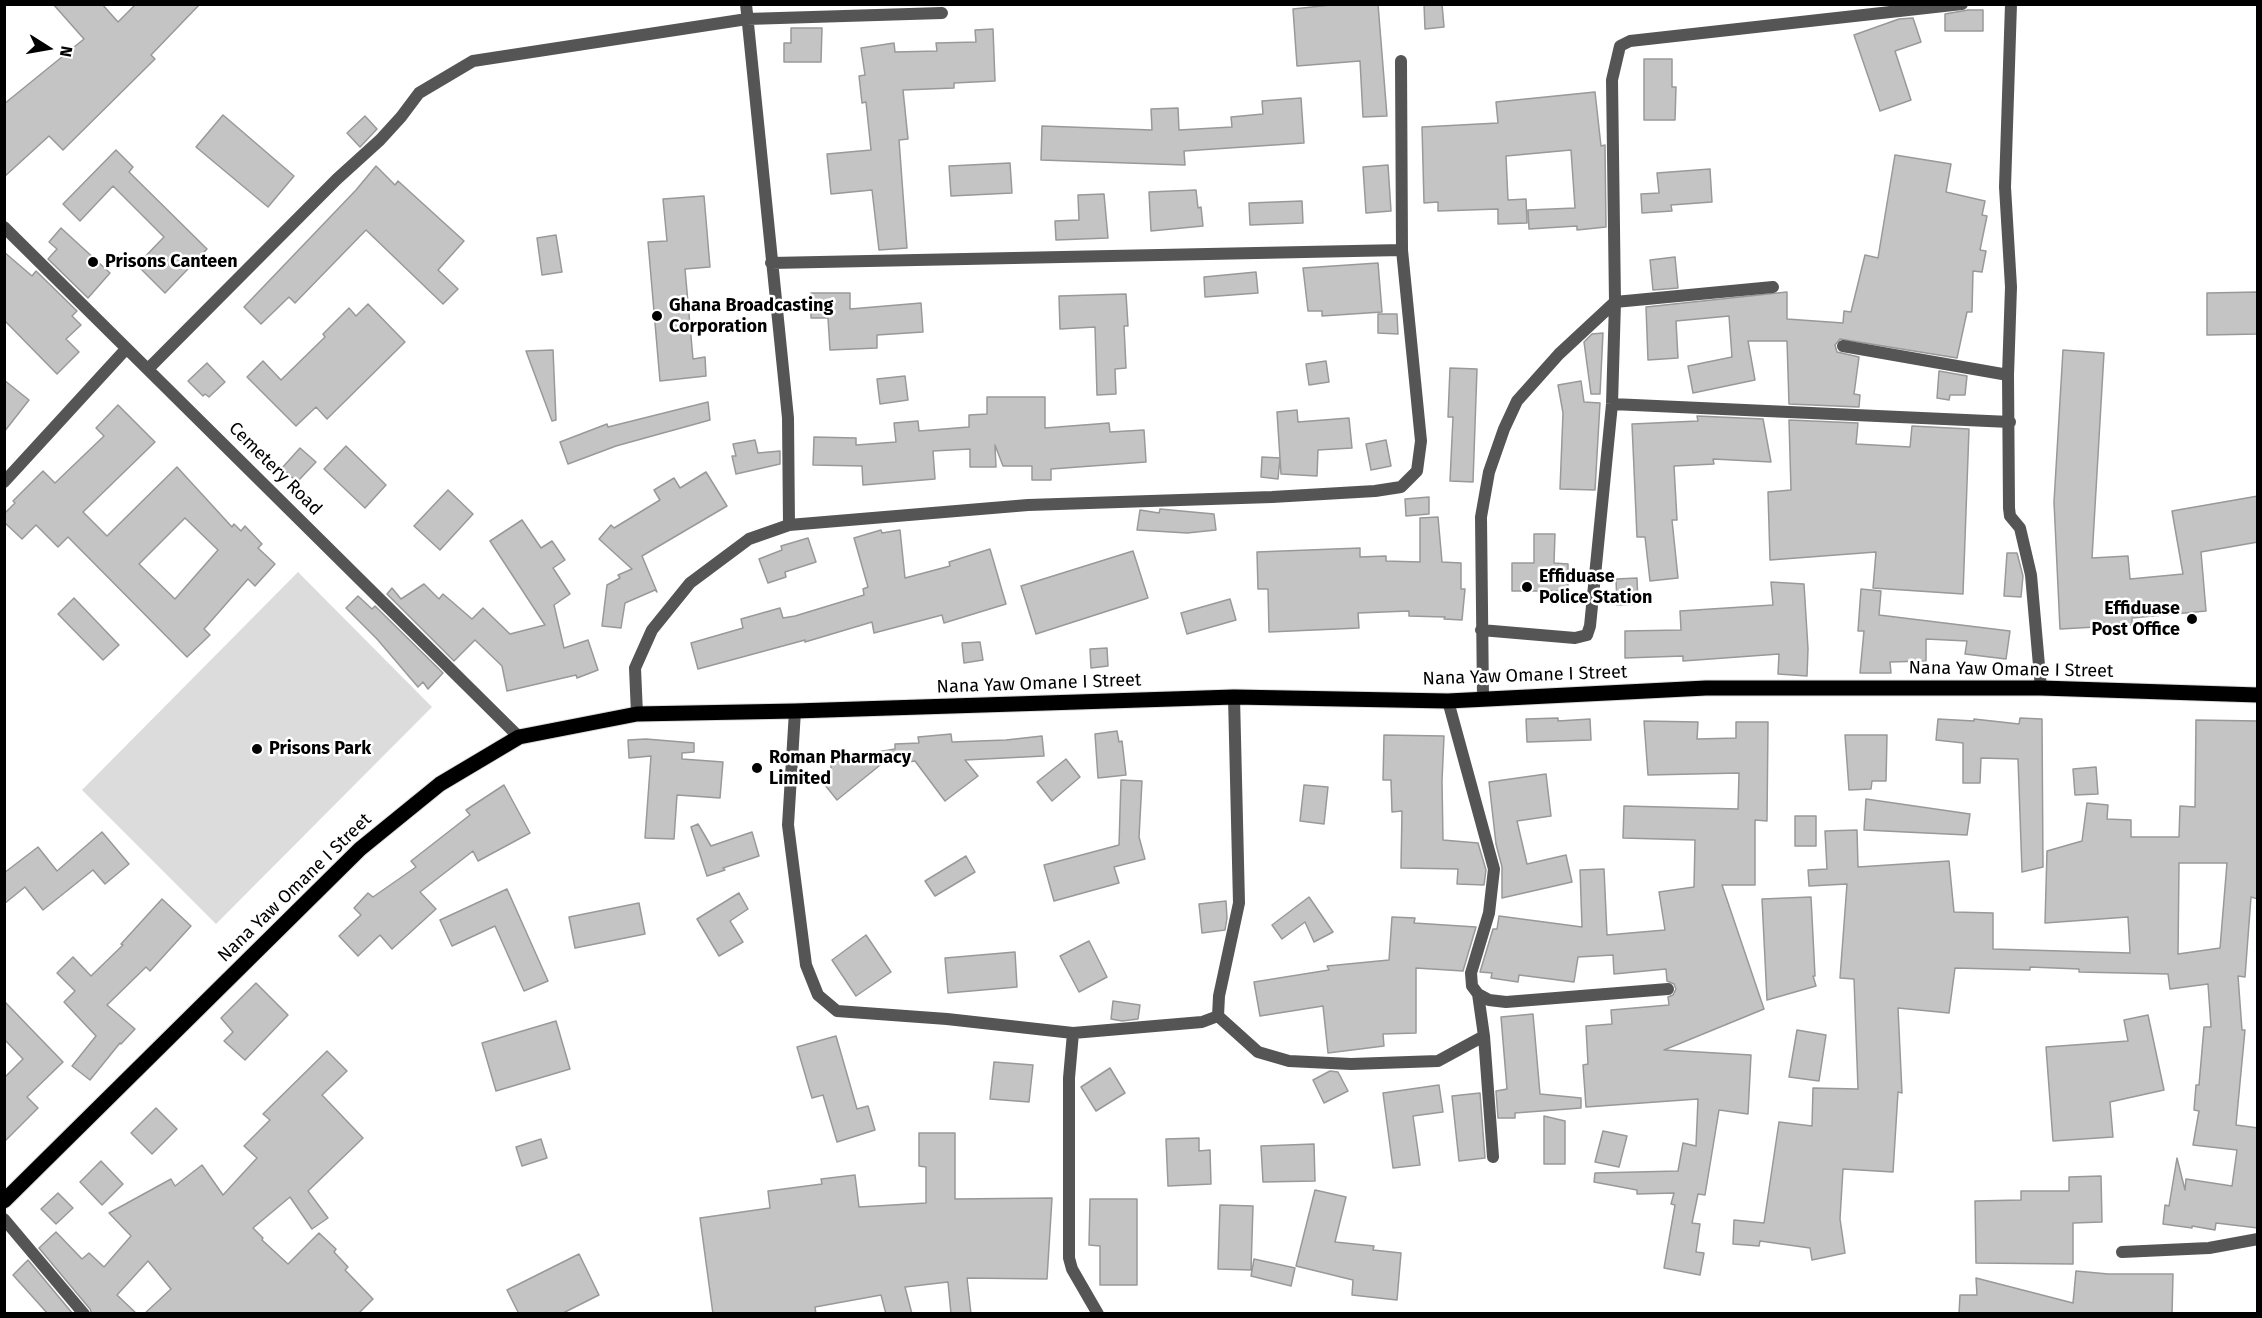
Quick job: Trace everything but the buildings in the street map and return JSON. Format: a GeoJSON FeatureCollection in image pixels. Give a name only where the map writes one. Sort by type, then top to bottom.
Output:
{"type":"FeatureCollection","features":[{"type":"Feature","properties":{"kind":"main road","name":"Nana Yaw Omane I Street"},"geometry":{"type":"LineString","coordinates":[[4,1201],[360,849],[440,784],[519,736],[637,714],[1234,697],[1449,701],[1706,688],[2041,688],[2258,695]]}},
{"type":"Feature","properties":{"kind":"street"},"geometry":{"type":"LineString","coordinates":[[746,4],[788,418],[789,525]]}},
{"type":"Feature","properties":{"kind":"street"},"geometry":{"type":"LineString","coordinates":[[1481,630],[1575,638],[1587,634],[1590,626],[1612,404],[1615,302],[1612,80],[1620,46],[1630,41],[1962,4]]}},
{"type":"Feature","properties":{"kind":"street"},"geometry":{"type":"LineString","coordinates":[[2011,4],[2005,187],[2011,287],[2008,375],[2010,516],[2020,528],[2031,575],[2041,688]]}},
{"type":"Feature","properties":{"kind":"street"},"geometry":{"type":"LineString","coordinates":[[148,369],[337,179],[380,140],[419,93],[473,61],[747,19],[942,13]]}},
{"type":"Feature","properties":{"kind":"street"},"geometry":{"type":"LineString","coordinates":[[637,714],[635,668],[652,630],[690,583],[749,539],[789,525],[1008,507],[1272,498],[1401,487],[1417,471],[1421,441],[1402,249],[1401,61]]}},
{"type":"Feature","properties":{"kind":"street","name":"Cemetery Road"},"geometry":{"type":"LineString","coordinates":[[4,227],[519,736]]}},
{"type":"Feature","properties":{"kind":"street"},"geometry":{"type":"LineString","coordinates":[[771,263],[1402,249]]}},
{"type":"Feature","properties":{"kind":"street"},"geometry":{"type":"LineString","coordinates":[[1483,698],[1481,517],[1489,472],[1504,429],[1517,401],[1559,354],[1615,302],[1773,287]]}},
{"type":"Feature","properties":{"kind":"street"},"geometry":{"type":"LineString","coordinates":[[1843,346],[2008,375]]}},
{"type":"Feature","properties":{"kind":"street"},"geometry":{"type":"LineString","coordinates":[[4,482],[126,350]]}},
{"type":"Feature","properties":{"kind":"street"},"geometry":{"type":"LineString","coordinates":[[1612,404],[2010,423]]}},
{"type":"Feature","properties":{"kind":"street"},"geometry":{"type":"LineString","coordinates":[[1218,1016],[1219,996],[1239,903],[1234,697]]}},
{"type":"Feature","properties":{"kind":"street"},"geometry":{"type":"LineString","coordinates":[[1449,701],[1494,869],[1489,913],[1471,972],[1472,987],[1478,994],[1489,1000],[1506,1002],[1668,989]]}},
{"type":"Feature","properties":{"kind":"street"},"geometry":{"type":"LineString","coordinates":[[795,711],[788,825],[806,965],[818,995],[837,1011],[947,1019],[1074,1033],[1202,1022],[1218,1016]]}},
{"type":"Feature","properties":{"kind":"street"},"geometry":{"type":"LineString","coordinates":[[1478,994],[1484,1036],[1492,1156]]}},
{"type":"Feature","properties":{"kind":"street"},"geometry":{"type":"LineString","coordinates":[[1218,1016],[1258,1052],[1289,1061],[1351,1064],[1438,1061],[1484,1036]]}},
{"type":"Feature","properties":{"kind":"street"},"geometry":{"type":"LineString","coordinates":[[1074,1033],[1069,1078],[1069,1258],[1072,1269],[1098,1314]]}},
{"type":"Feature","properties":{"kind":"street"},"geometry":{"type":"LineString","coordinates":[[4,1219],[84,1314]]}},
{"type":"Feature","properties":{"kind":"street"},"geometry":{"type":"LineString","coordinates":[[2122,1252],[2209,1248],[2258,1239]]}},
{"type":"Feature","properties":{"kind":"shaded area","name":"Prisons Park"},"geometry":{"type":"Polygon","coordinates":[[[298,572],[432,707],[216,924],[82,790],[298,572]]]}},
{"type":"Feature","properties":{"kind":"place","name":"Prisons Canteen"},"geometry":{"type":"Point","coordinates":[93,262]}},
{"type":"Feature","properties":{"kind":"place","name":"Ghana Broadcasting Corporation"},"geometry":{"type":"Point","coordinates":[657,316]}},
{"type":"Feature","properties":{"kind":"place","name":"Effiduase Police Station"},"geometry":{"type":"Point","coordinates":[1527,587]}},
{"type":"Feature","properties":{"kind":"place","name":"Effiduase Post Office"},"geometry":{"type":"Point","coordinates":[2192,619]}},
{"type":"Feature","properties":{"kind":"place","name":"Prisons Park"},"geometry":{"type":"Point","coordinates":[257,749]}},
{"type":"Feature","properties":{"kind":"place","name":"Roman Pharmacy Limited"},"geometry":{"type":"Point","coordinates":[757,768]}}]}
